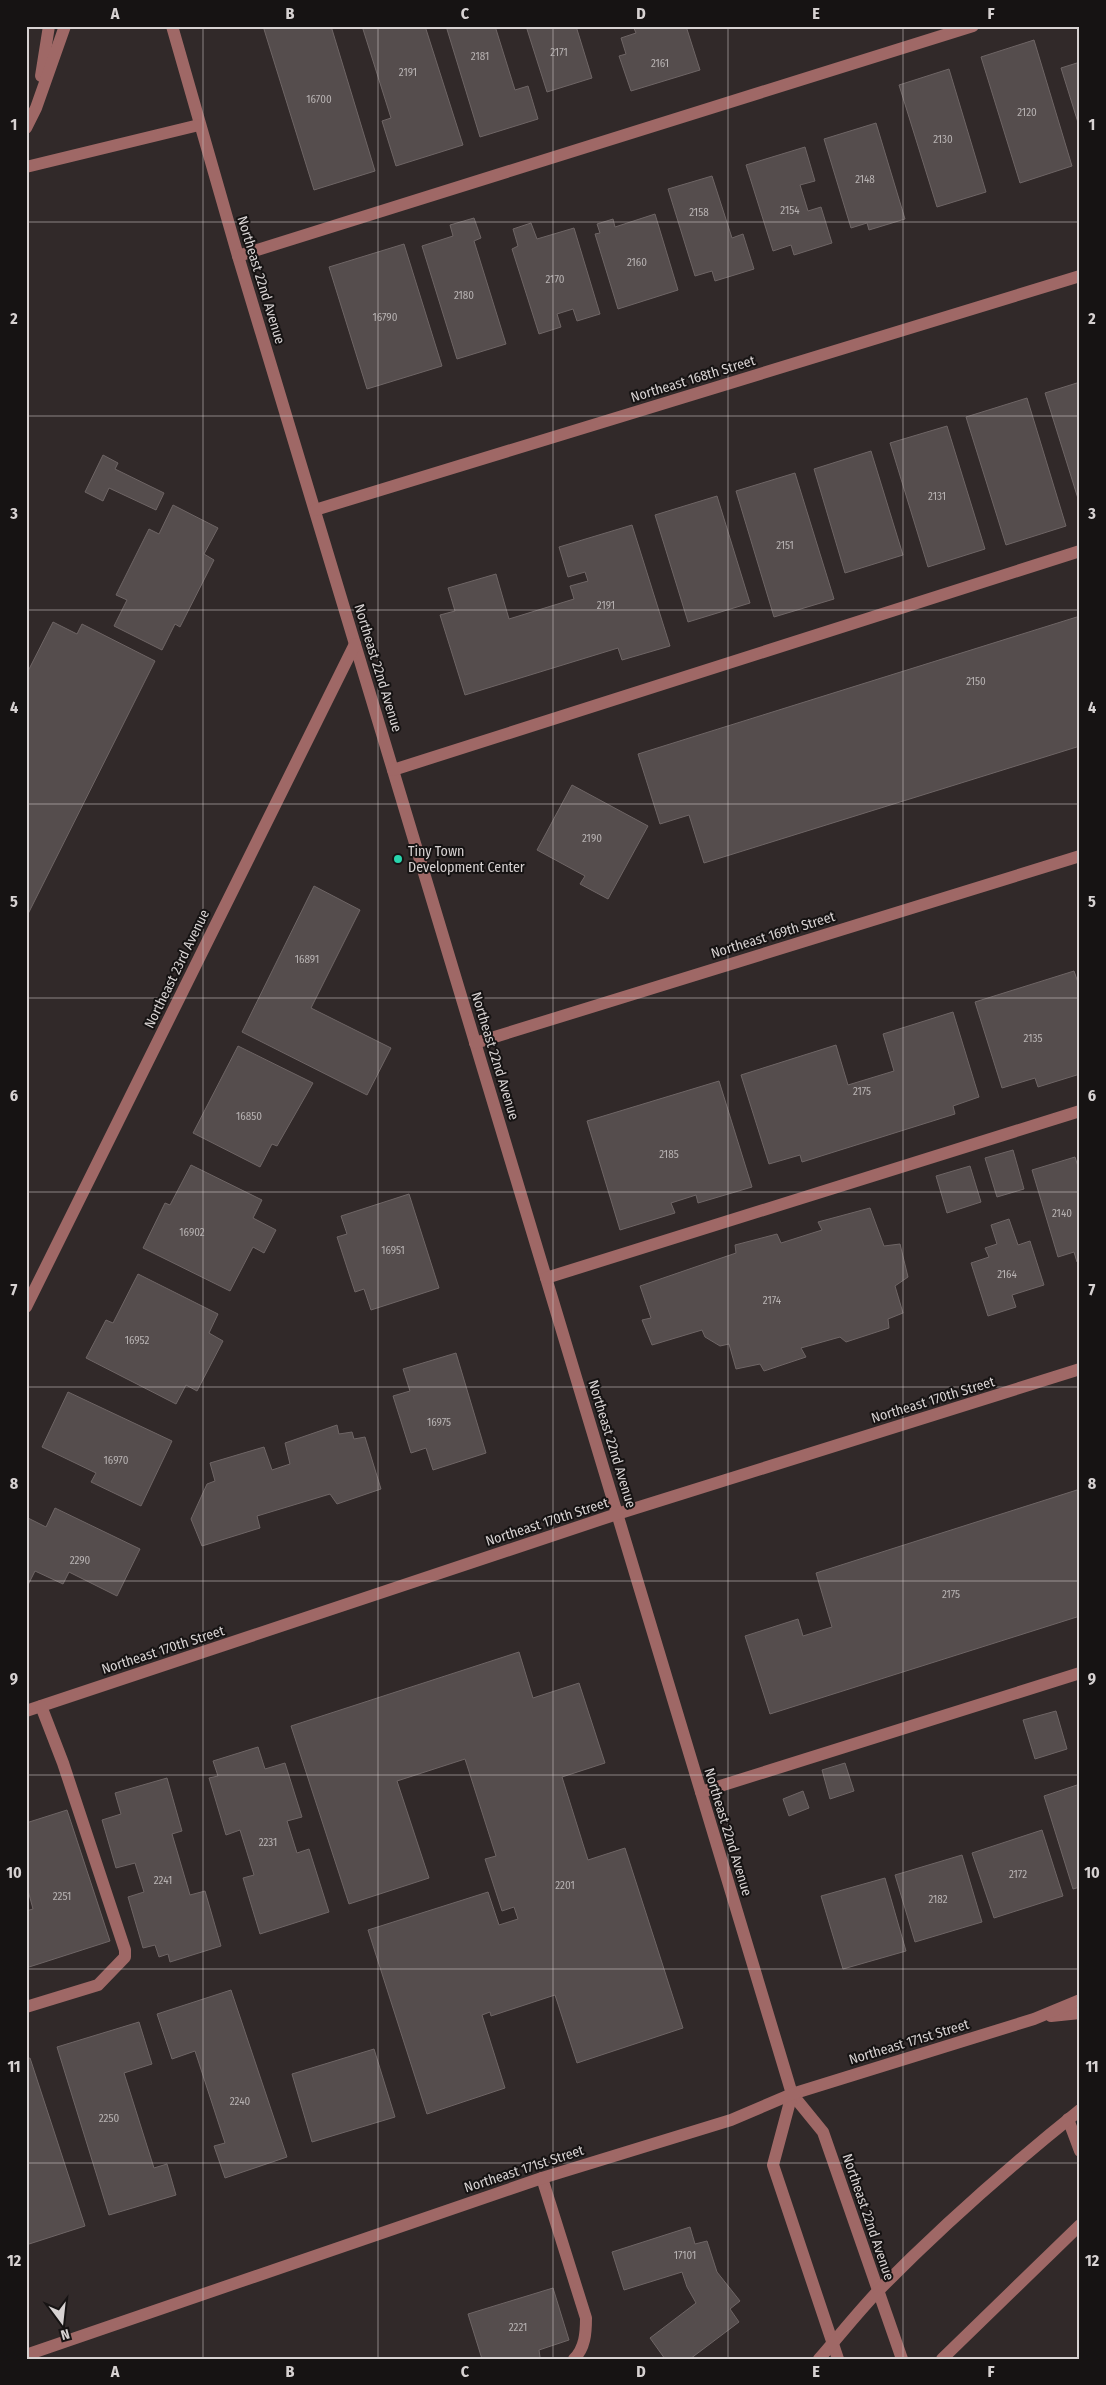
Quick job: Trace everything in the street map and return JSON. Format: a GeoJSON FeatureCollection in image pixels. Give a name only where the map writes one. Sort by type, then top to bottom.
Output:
{"type":"FeatureCollection","features":[{"type":"Feature","properties":{"kind":"street"},"geometry":{"type":"LineString","coordinates":[[36,108],[49,26]]}},
{"type":"Feature","properties":{"kind":"street"},"geometry":{"type":"LineString","coordinates":[[26,128],[36,108],[65,26]]}},
{"type":"Feature","properties":{"kind":"street","name":"Northeast 22nd Avenue"},"geometry":{"type":"LineString","coordinates":[[172,26],[238,256],[792,2094],[823,2132],[902,2359]]}},
{"type":"Feature","properties":{"kind":"street"},"geometry":{"type":"LineString","coordinates":[[238,256],[973,26]]}},
{"type":"Feature","properties":{"kind":"street"},"geometry":{"type":"LineString","coordinates":[[26,167],[199,125]]}},
{"type":"Feature","properties":{"kind":"street","name":"Northeast 168th Street"},"geometry":{"type":"LineString","coordinates":[[315,510],[1080,276]]}},
{"type":"Feature","properties":{"kind":"street"},"geometry":{"type":"LineString","coordinates":[[393,770],[1080,551]]}},
{"type":"Feature","properties":{"kind":"street","name":"Northeast 23rd Avenue"},"geometry":{"type":"LineString","coordinates":[[26,1307],[355,644]]}},
{"type":"Feature","properties":{"kind":"street","name":"Northeast 169th Street"},"geometry":{"type":"LineString","coordinates":[[475,1043],[1080,856]]}},
{"type":"Feature","properties":{"kind":"street"},"geometry":{"type":"LineString","coordinates":[[546,1278],[1080,1111]]}},
{"type":"Feature","properties":{"kind":"street","name":"Northeast 170th Street"},"geometry":{"type":"LineString","coordinates":[[26,1711],[617,1514],[1080,1370]]}},
{"type":"Feature","properties":{"kind":"street"},"geometry":{"type":"LineString","coordinates":[[701,1792],[1080,1673]]}},
{"type":"Feature","properties":{"kind":"street"},"geometry":{"type":"LineString","coordinates":[[26,2007],[98,1984],[125,1957],[125,1950],[63,1763],[41,1706]]}},
{"type":"Feature","properties":{"kind":"street","name":"Northeast 171st Street"},"geometry":{"type":"LineString","coordinates":[[26,2355],[542,2178],[731,2120],[792,2094],[1034,2019],[1080,2000]]}},
{"type":"Feature","properties":{"kind":"street","name":"Northeast 171st Street"},"geometry":{"type":"LineString","coordinates":[[1034,2019],[1080,2012]]}},
{"type":"Feature","properties":{"kind":"street"},"geometry":{"type":"LineString","coordinates":[[792,2094],[774,2166],[834,2342],[838,2359]]}},
{"type":"Feature","properties":{"kind":"street"},"geometry":{"type":"LineString","coordinates":[[819,2359],[878,2291],[999,2176],[1080,2110]]}},
{"type":"Feature","properties":{"kind":"street"},"geometry":{"type":"LineString","coordinates":[[1068,2119],[1080,2151]]}},
{"type":"Feature","properties":{"kind":"street"},"geometry":{"type":"LineString","coordinates":[[542,2178],[586,2318],[586,2336],[579,2354],[574,2359]]}},
{"type":"Feature","properties":{"kind":"street"},"geometry":{"type":"LineString","coordinates":[[942,2359],[1080,2225]]}},
{"type":"Feature","properties":{"kind":"building"},"geometry":{"type":"Polygon","coordinates":[[[263,26],[331,26],[375,171],[314,190],[263,26]]]}},
{"type":"Feature","properties":{"kind":"building"},"geometry":{"type":"Polygon","coordinates":[[[362,26],[425,26],[463,145],[396,166],[382,121],[391,118],[362,26]]]}},
{"type":"Feature","properties":{"kind":"building"},"geometry":{"type":"Polygon","coordinates":[[[446,26],[495,26],[515,90],[528,86],[538,119],[480,137],[446,26]]]}},
{"type":"Feature","properties":{"kind":"building"},"geometry":{"type":"Polygon","coordinates":[[[526,26],[576,26],[592,78],[547,92],[526,26]]]}},
{"type":"Feature","properties":{"kind":"building"},"geometry":{"type":"Polygon","coordinates":[[[633,26],[686,26],[700,70],[631,91],[619,56],[626,54],[621,38],[636,33],[633,26]]]}},
{"type":"Feature","properties":{"kind":"building"},"geometry":{"type":"Polygon","coordinates":[[[1034,40],[1072,166],[1020,183],[981,57],[1034,40]]]}},
{"type":"Feature","properties":{"kind":"building"},"geometry":{"type":"Polygon","coordinates":[[[1080,62],[1080,129],[1061,68],[1080,62]]]}},
{"type":"Feature","properties":{"kind":"building"},"geometry":{"type":"Polygon","coordinates":[[[949,69],[986,192],[937,207],[899,85],[949,69]]]}},
{"type":"Feature","properties":{"kind":"building"},"geometry":{"type":"Polygon","coordinates":[[[876,123],[905,219],[869,230],[867,223],[851,228],[824,139],[876,123]]]}},
{"type":"Feature","properties":{"kind":"building"},"geometry":{"type":"Polygon","coordinates":[[[805,147],[815,181],[800,185],[808,211],[821,207],[832,243],[794,255],[791,245],[773,251],[746,165],[805,147]]]}},
{"type":"Feature","properties":{"kind":"building"},"geometry":{"type":"Polygon","coordinates":[[[712,176],[732,238],[743,234],[754,269],[715,281],[712,271],[695,276],[668,189],[712,176]]]}},
{"type":"Feature","properties":{"kind":"building"},"geometry":{"type":"Polygon","coordinates":[[[655,214],[678,290],[618,309],[595,234],[600,233],[597,224],[613,219],[615,227],[655,214]]]}},
{"type":"Feature","properties":{"kind":"building"},"geometry":{"type":"Polygon","coordinates":[[[474,218],[481,238],[474,241],[506,344],[457,359],[422,246],[453,236],[450,225],[474,218]]]}},
{"type":"Feature","properties":{"kind":"building"},"geometry":{"type":"Polygon","coordinates":[[[531,223],[537,239],[574,228],[600,314],[577,321],[573,309],[557,314],[561,327],[539,334],[512,249],[518,246],[513,229],[531,223]]]}},
{"type":"Feature","properties":{"kind":"building"},"geometry":{"type":"Polygon","coordinates":[[[404,244],[442,366],[367,389],[329,267],[404,244]]]}},
{"type":"Feature","properties":{"kind":"building"},"geometry":{"type":"Polygon","coordinates":[[[1080,382],[1080,505],[1045,393],[1080,382]]]}},
{"type":"Feature","properties":{"kind":"building"},"geometry":{"type":"Polygon","coordinates":[[[1027,398],[1066,526],[1006,545],[966,417],[1027,398]]]}},
{"type":"Feature","properties":{"kind":"building"},"geometry":{"type":"Polygon","coordinates":[[[947,426],[985,549],[928,567],[890,443],[947,426]]]}},
{"type":"Feature","properties":{"kind":"building"},"geometry":{"type":"Polygon","coordinates":[[[871,451],[903,555],[845,573],[814,469],[871,451]]]}},
{"type":"Feature","properties":{"kind":"building"},"geometry":{"type":"Polygon","coordinates":[[[103,455],[118,463],[115,469],[164,493],[156,510],[109,488],[103,501],[85,492],[103,455]]]}},
{"type":"Feature","properties":{"kind":"building"},"geometry":{"type":"Polygon","coordinates":[[[795,473],[834,599],[774,617],[736,491],[795,473]]]}},
{"type":"Feature","properties":{"kind":"building"},"geometry":{"type":"Polygon","coordinates":[[[717,496],[750,603],[688,622],[655,515],[717,496]]]}},
{"type":"Feature","properties":{"kind":"building"},"geometry":{"type":"Polygon","coordinates":[[[173,505],[218,528],[204,554],[214,560],[180,627],[175,624],[162,650],[114,626],[127,600],[116,595],[149,529],[159,534],[173,505]]]}},
{"type":"Feature","properties":{"kind":"building"},"geometry":{"type":"Polygon","coordinates":[[[632,525],[670,646],[622,660],[618,648],[465,695],[440,615],[455,611],[448,588],[496,574],[509,619],[574,599],[570,586],[588,581],[585,572],[568,577],[559,547],[632,525]]]}},
{"type":"Feature","properties":{"kind":"building"},"geometry":{"type":"Polygon","coordinates":[[[1080,616],[1080,746],[704,863],[689,815],[660,824],[638,754],[1080,616]]]}},
{"type":"Feature","properties":{"kind":"building"},"geometry":{"type":"Polygon","coordinates":[[[53,622],[77,634],[82,624],[155,661],[26,918],[26,675],[53,622]]]}},
{"type":"Feature","properties":{"kind":"building"},"geometry":{"type":"Polygon","coordinates":[[[572,785],[648,826],[608,899],[580,884],[585,876],[537,850],[572,785]]]}},
{"type":"Feature","properties":{"kind":"building"},"geometry":{"type":"Polygon","coordinates":[[[314,886],[360,910],[311,1008],[391,1048],[367,1095],[242,1032],[314,886]]]}},
{"type":"Feature","properties":{"kind":"building"},"geometry":{"type":"Polygon","coordinates":[[[1074,971],[1080,988],[1080,1074],[1038,1087],[1035,1078],[1002,1088],[975,1002],[1074,971]]]}},
{"type":"Feature","properties":{"kind":"building"},"geometry":{"type":"Polygon","coordinates":[[[953,1012],[979,1097],[953,1106],[955,1114],[802,1162],[800,1155],[769,1164],[741,1075],[836,1045],[848,1085],[894,1071],[883,1034],[953,1012]]]}},
{"type":"Feature","properties":{"kind":"building"},"geometry":{"type":"Polygon","coordinates":[[[238,1046],[313,1083],[277,1146],[272,1144],[260,1167],[193,1133],[238,1046]]]}},
{"type":"Feature","properties":{"kind":"building"},"geometry":{"type":"Polygon","coordinates":[[[719,1081],[752,1187],[698,1203],[696,1195],[671,1203],[675,1213],[620,1230],[587,1121],[719,1081]]]}},
{"type":"Feature","properties":{"kind":"building"},"geometry":{"type":"Polygon","coordinates":[[[1013,1150],[1024,1189],[997,1197],[985,1158],[1013,1150]]]}},
{"type":"Feature","properties":{"kind":"building"},"geometry":{"type":"Polygon","coordinates":[[[1075,1157],[1080,1173],[1080,1261],[1077,1262],[1074,1252],[1058,1257],[1032,1170],[1075,1157]]]}},
{"type":"Feature","properties":{"kind":"building"},"geometry":{"type":"Polygon","coordinates":[[[191,1165],[262,1200],[253,1218],[276,1230],[264,1253],[253,1247],[230,1291],[143,1248],[165,1203],[170,1205],[191,1165]]]}},
{"type":"Feature","properties":{"kind":"building"},"geometry":{"type":"Polygon","coordinates":[[[970,1166],[981,1202],[947,1213],[936,1176],[970,1166]]]}},
{"type":"Feature","properties":{"kind":"building"},"geometry":{"type":"Polygon","coordinates":[[[409,1194],[439,1288],[371,1310],[364,1289],[355,1292],[337,1237],[347,1234],[341,1216],[409,1194]]]}},
{"type":"Feature","properties":{"kind":"building"},"geometry":{"type":"Polygon","coordinates":[[[870,1208],[884,1246],[900,1244],[908,1277],[895,1286],[903,1313],[888,1319],[889,1328],[846,1342],[840,1337],[801,1348],[806,1357],[764,1371],[760,1364],[736,1369],[729,1344],[720,1346],[705,1337],[702,1330],[652,1345],[642,1320],[651,1318],[640,1286],[736,1253],[735,1245],[777,1234],[781,1243],[822,1230],[818,1222],[870,1208]]]}},
{"type":"Feature","properties":{"kind":"building"},"geometry":{"type":"Polygon","coordinates":[[[1009,1219],[1018,1245],[1030,1241],[1044,1285],[1012,1295],[1016,1307],[988,1316],[971,1263],[989,1257],[985,1248],[997,1244],[991,1225],[1009,1219]]]}},
{"type":"Feature","properties":{"kind":"building"},"geometry":{"type":"Polygon","coordinates":[[[138,1274],[218,1314],[209,1333],[223,1341],[197,1391],[186,1385],[176,1404],[86,1358],[106,1320],[113,1323],[138,1274]]]}},
{"type":"Feature","properties":{"kind":"building"},"geometry":{"type":"Polygon","coordinates":[[[456,1353],[486,1453],[433,1470],[426,1448],[411,1453],[393,1396],[410,1391],[403,1369],[456,1353]]]}},
{"type":"Feature","properties":{"kind":"building"},"geometry":{"type":"Polygon","coordinates":[[[68,1392],[172,1441],[141,1506],[91,1482],[96,1473],[42,1447],[68,1392]]]}},
{"type":"Feature","properties":{"kind":"building"},"geometry":{"type":"Polygon","coordinates":[[[337,1425],[339,1434],[352,1432],[354,1439],[365,1437],[381,1489],[337,1504],[330,1494],[257,1516],[260,1528],[202,1546],[191,1519],[207,1484],[215,1481],[210,1463],[264,1447],[272,1470],[290,1464],[285,1443],[337,1425]]]}},
{"type":"Feature","properties":{"kind":"building"},"geometry":{"type":"Polygon","coordinates":[[[1080,1489],[1080,1616],[770,1714],[745,1636],[798,1619],[803,1636],[832,1627],[816,1573],[1080,1489]]]}},
{"type":"Feature","properties":{"kind":"building"},"geometry":{"type":"Polygon","coordinates":[[[55,1508],[140,1549],[117,1596],[69,1572],[63,1584],[35,1571],[26,1589],[26,1517],[46,1527],[55,1508]]]}},
{"type":"Feature","properties":{"kind":"building"},"geometry":{"type":"Polygon","coordinates":[[[519,1652],[533,1698],[579,1683],[605,1763],[562,1777],[588,1860],[625,1848],[683,2028],[577,2063],[555,1995],[491,2016],[490,2012],[482,2015],[505,2088],[427,2114],[368,1930],[488,1892],[499,1925],[518,1919],[514,1907],[502,1911],[485,1859],[496,1856],[465,1759],[397,1781],[429,1878],[349,1904],[291,1726],[519,1652]]]}},
{"type":"Feature","properties":{"kind":"building"},"geometry":{"type":"Polygon","coordinates":[[[1056,1711],[1067,1749],[1035,1759],[1023,1720],[1056,1711]]]}},
{"type":"Feature","properties":{"kind":"building"},"geometry":{"type":"Polygon","coordinates":[[[258,1747],[265,1769],[285,1763],[302,1817],[287,1821],[297,1853],[309,1849],[329,1912],[260,1934],[243,1878],[254,1875],[240,1830],[226,1835],[209,1778],[218,1776],[213,1761],[258,1747]]]}},
{"type":"Feature","properties":{"kind":"building"},"geometry":{"type":"Polygon","coordinates":[[[845,1763],[854,1791],[830,1799],[822,1770],[845,1763]]]}},
{"type":"Feature","properties":{"kind":"building"},"geometry":{"type":"Polygon","coordinates":[[[167,1778],[182,1831],[172,1834],[190,1895],[205,1891],[221,1946],[170,1962],[168,1954],[159,1957],[155,1945],[143,1948],[128,1897],[144,1892],[135,1863],[116,1868],[102,1820],[121,1814],[115,1793],[167,1778]]]}},
{"type":"Feature","properties":{"kind":"building"},"geometry":{"type":"Polygon","coordinates":[[[1080,1784],[1080,1887],[1073,1889],[1044,1796],[1080,1784]]]}},
{"type":"Feature","properties":{"kind":"building"},"geometry":{"type":"Polygon","coordinates":[[[803,1791],[809,1808],[789,1816],[783,1799],[803,1791]]]}},
{"type":"Feature","properties":{"kind":"building"},"geometry":{"type":"Polygon","coordinates":[[[67,1810],[110,1941],[26,1968],[26,1911],[33,1909],[26,1883],[26,1823],[67,1810]]]}},
{"type":"Feature","properties":{"kind":"building"},"geometry":{"type":"Polygon","coordinates":[[[1042,1830],[1063,1896],[994,1918],[972,1853],[1042,1830]]]}},
{"type":"Feature","properties":{"kind":"building"},"geometry":{"type":"Polygon","coordinates":[[[962,1855],[982,1922],[915,1942],[895,1875],[962,1855]]]}},
{"type":"Feature","properties":{"kind":"building"},"geometry":{"type":"Polygon","coordinates":[[[885,1878],[906,1951],[843,1969],[821,1896],[885,1878]]]}},
{"type":"Feature","properties":{"kind":"building"},"geometry":{"type":"Polygon","coordinates":[[[231,1990],[287,2157],[225,2178],[214,2146],[225,2143],[195,2051],[172,2059],[157,2014],[231,1990]]]}},
{"type":"Feature","properties":{"kind":"building"},"geometry":{"type":"Polygon","coordinates":[[[139,2022],[152,2064],[124,2073],[154,2168],[167,2164],[176,2195],[109,2215],[57,2047],[139,2022]]]}},
{"type":"Feature","properties":{"kind":"building"},"geometry":{"type":"Polygon","coordinates":[[[374,2049],[395,2117],[312,2142],[292,2074],[374,2049]]]}},
{"type":"Feature","properties":{"kind":"building"},"geometry":{"type":"Polygon","coordinates":[[[30,2058],[85,2226],[26,2245],[26,2059],[30,2058]]]}},
{"type":"Feature","properties":{"kind":"building"},"geometry":{"type":"Polygon","coordinates":[[[690,2227],[695,2244],[707,2241],[717,2272],[740,2301],[730,2309],[739,2322],[690,2359],[665,2359],[650,2338],[696,2303],[687,2287],[682,2272],[624,2290],[612,2252],[690,2227]]]}},
{"type":"Feature","properties":{"kind":"building"},"geometry":{"type":"Polygon","coordinates":[[[553,2288],[569,2340],[539,2350],[540,2357],[534,2359],[482,2359],[468,2314],[553,2288]]]}},
{"type":"Feature","properties":{"kind":"place","name":"Tiny Town Development Center"},"geometry":{"type":"Point","coordinates":[398,859]}}]}
